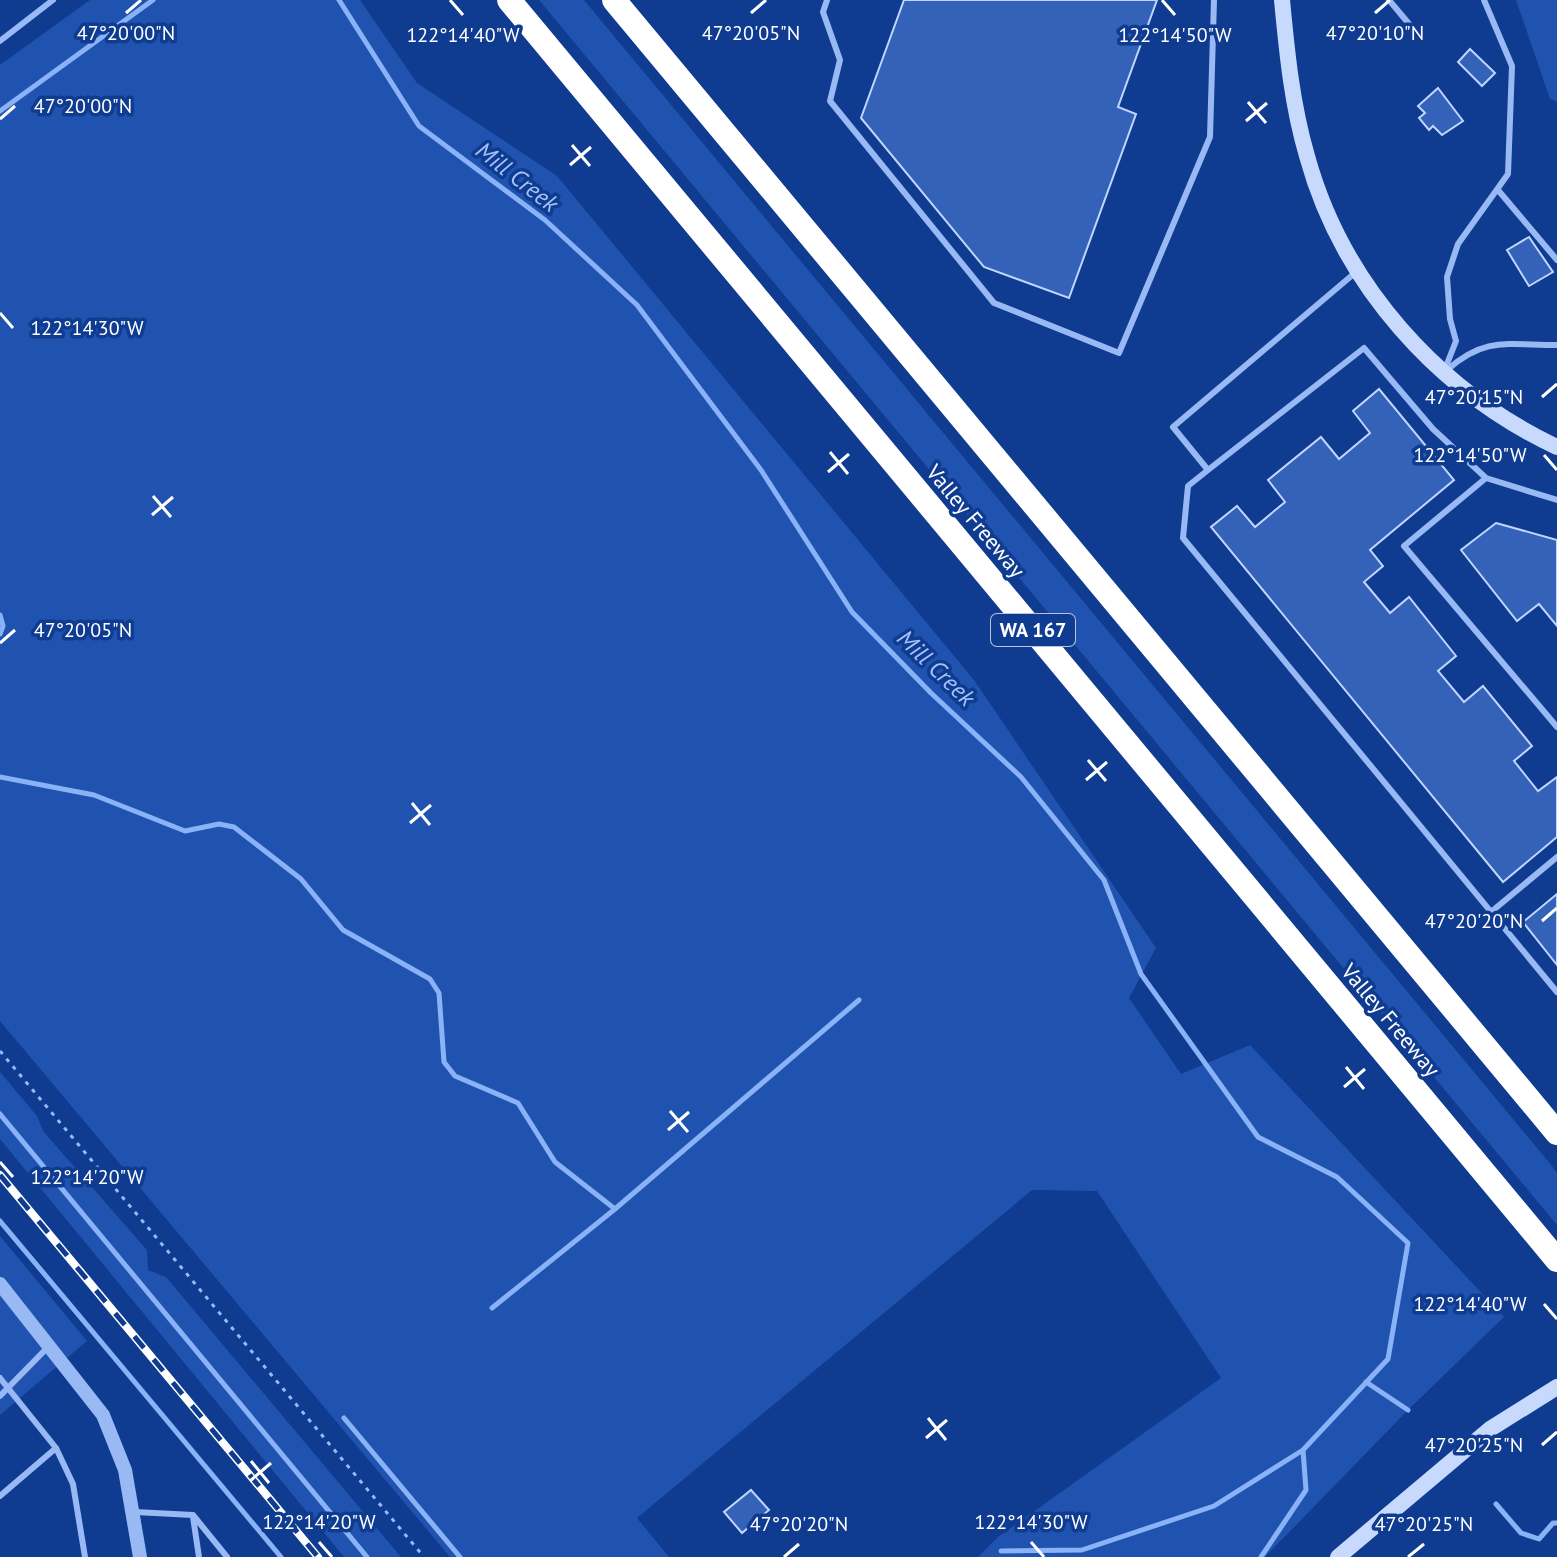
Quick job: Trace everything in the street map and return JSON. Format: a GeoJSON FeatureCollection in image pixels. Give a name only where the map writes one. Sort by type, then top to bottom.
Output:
{"type":"FeatureCollection","features":[{"type":"Feature","properties":{"kind":"highway","name":"Valley Freeway"},"geometry":{"type":"LineString","coordinates":[[509,0],[1557,1260]]}},
{"type":"Feature","properties":{"kind":"highway"},"geometry":{"type":"LineString","coordinates":[[614,0],[1557,1133]]}},
{"type":"Feature","properties":{"kind":"main road"},"geometry":{"type":"LineString","coordinates":[[1282,0],[1290,81],[1307,159],[1333,224],[1357,270],[1400,328],[1444,373],[1481,403],[1557,447]]}},
{"type":"Feature","properties":{"kind":"main road"},"geometry":{"type":"LineString","coordinates":[[1338,1557],[1490,1429],[1557,1387]]}},
{"type":"Feature","properties":{"kind":"street"},"geometry":{"type":"LineString","coordinates":[[0,1284],[103,1415],[117,1444],[140,1557]]}},
{"type":"Feature","properties":{"kind":"lane"},"geometry":{"type":"LineString","coordinates":[[0,41],[53,0]]}},
{"type":"Feature","properties":{"kind":"lane"},"geometry":{"type":"LineString","coordinates":[[827,0],[823,12],[840,60],[830,101],[984,292],[994,303],[1119,353],[1210,137],[1214,0]]}},
{"type":"Feature","properties":{"kind":"lane"},"geometry":{"type":"LineString","coordinates":[[1389,0],[1420,37]]}},
{"type":"Feature","properties":{"kind":"lane"},"geometry":{"type":"LineString","coordinates":[[1444,373],[1456,341],[1450,319],[1447,277],[1458,244],[1508,174],[1512,66],[1484,0]]}},
{"type":"Feature","properties":{"kind":"lane"},"geometry":{"type":"LineString","coordinates":[[1498,190],[1557,260]]}},
{"type":"Feature","properties":{"kind":"lane"},"geometry":{"type":"LineString","coordinates":[[1208,470],[1173,427],[1357,270]]}},
{"type":"Feature","properties":{"kind":"lane"},"geometry":{"type":"LineString","coordinates":[[1444,373],[1469,351],[1484,345],[1557,345]]}},
{"type":"Feature","properties":{"kind":"lane"},"geometry":{"type":"LineString","coordinates":[[1557,500],[1486,478],[1433,429],[1364,348],[1188,486],[1183,538],[1557,992]]}},
{"type":"Feature","properties":{"kind":"lane"},"geometry":{"type":"LineString","coordinates":[[1486,478],[1404,546],[1557,727]]}},
{"type":"Feature","properties":{"kind":"lane"},"geometry":{"type":"LineString","coordinates":[[1491,912],[1557,857]]}},
{"type":"Feature","properties":{"kind":"lane"},"geometry":{"type":"LineString","coordinates":[[0,1396],[50,1344]]}},
{"type":"Feature","properties":{"kind":"lane"},"geometry":{"type":"LineString","coordinates":[[0,1378],[56,1448],[73,1484],[85,1557]]}},
{"type":"Feature","properties":{"kind":"lane"},"geometry":{"type":"LineString","coordinates":[[0,1496],[56,1448]]}},
{"type":"Feature","properties":{"kind":"lane"},"geometry":{"type":"LineString","coordinates":[[133,1512],[193,1515],[227,1557]]}},
{"type":"Feature","properties":{"kind":"lane"},"geometry":{"type":"LineString","coordinates":[[193,1515],[199,1557]]}},
{"type":"Feature","properties":{"kind":"path"},"geometry":{"type":"LineString","coordinates":[[0,1051],[424,1557]]}},
{"type":"Feature","properties":{"kind":"shaded area"},"geometry":{"type":"Polygon","coordinates":[[[90,0],[360,0],[417,83],[557,176],[974,680],[1156,948],[1129,998],[1181,1074],[1250,1045],[1504,1317],[1408,1410],[1265,1557],[978,1557],[998,1537],[1221,1378],[1097,1191],[1032,1190],[637,1518],[669,1557],[450,1557],[0,1021],[0,65],[90,0]]]}},
{"type":"Feature","properties":{"kind":"shaded area"},"geometry":{"type":"Polygon","coordinates":[[[539,0],[584,0],[1552,1166],[1557,1173],[1557,1225],[539,0]]]}},
{"type":"Feature","properties":{"kind":"shaded area"},"geometry":{"type":"Polygon","coordinates":[[[1516,0],[1557,0],[1557,102],[1550,99],[1516,0]]]}},
{"type":"Feature","properties":{"kind":"shaded area"},"geometry":{"type":"Polygon","coordinates":[[[0,1072],[37,1116],[43,1131],[147,1250],[148,1270],[166,1277],[401,1557],[344,1557],[0,1139],[0,1072]]]}},
{"type":"Feature","properties":{"kind":"shaded area"},"geometry":{"type":"Polygon","coordinates":[[[0,1236],[87,1341],[0,1415],[0,1236]]]}},
{"type":"Feature","properties":{"kind":"building"},"geometry":{"type":"Polygon","coordinates":[[[904,0],[1157,0],[1118,107],[1136,114],[1069,298],[984,267],[861,118],[904,0]]]}},
{"type":"Feature","properties":{"kind":"building"},"geometry":{"type":"Polygon","coordinates":[[[1470,49],[1495,73],[1482,86],[1458,62],[1470,49]]]}},
{"type":"Feature","properties":{"kind":"building"},"geometry":{"type":"Polygon","coordinates":[[[1438,88],[1463,121],[1442,135],[1433,126],[1429,130],[1419,118],[1425,113],[1418,106],[1438,88]]]}},
{"type":"Feature","properties":{"kind":"building"},"geometry":{"type":"Polygon","coordinates":[[[1529,237],[1553,272],[1529,286],[1507,250],[1529,237]]]}},
{"type":"Feature","properties":{"kind":"building"},"geometry":{"type":"Polygon","coordinates":[[[1379,389],[1454,480],[1370,550],[1383,566],[1364,582],[1390,613],[1409,597],[1456,656],[1438,671],[1464,702],[1483,686],[1532,746],[1514,761],[1538,791],[1557,777],[1557,837],[1503,882],[1211,527],[1237,506],[1255,527],[1285,502],[1268,480],[1321,437],[1339,459],[1370,433],[1353,411],[1379,389]]]}},
{"type":"Feature","properties":{"kind":"building"},"geometry":{"type":"Polygon","coordinates":[[[1496,523],[1557,540],[1557,626],[1539,604],[1517,621],[1461,550],[1496,523]]]}},
{"type":"Feature","properties":{"kind":"building"},"geometry":{"type":"Polygon","coordinates":[[[1557,894],[1557,965],[1523,922],[1557,894]]]}},
{"type":"Feature","properties":{"kind":"building"},"geometry":{"type":"Polygon","coordinates":[[[751,1490],[769,1510],[742,1533],[724,1512],[751,1490]]]}},
{"type":"Feature","properties":{"kind":"waterway","name":"Mill Creek"},"geometry":{"type":"LineString","coordinates":[[0,111],[153,0]]}},
{"type":"Feature","properties":{"kind":"waterway","name":"Mill Creek"},"geometry":{"type":"LineString","coordinates":[[339,0],[419,126],[545,220],[637,305],[761,470],[852,612],[931,693],[1021,777],[1104,880],[1141,974],[1258,1137],[1337,1177],[1408,1243],[1388,1359],[1303,1450],[1214,1506],[1082,1550],[1001,1551]]}},
{"type":"Feature","properties":{"kind":"waterway"},"geometry":{"type":"LineString","coordinates":[[0,615],[3,626],[0,634]]}},
{"type":"Feature","properties":{"kind":"waterway"},"geometry":{"type":"LineString","coordinates":[[0,777],[94,795],[185,831],[219,824],[234,827],[301,879],[343,930],[430,979],[439,993],[444,1062],[455,1076],[518,1103],[555,1162],[615,1209]]}},
{"type":"Feature","properties":{"kind":"waterway"},"geometry":{"type":"LineString","coordinates":[[492,1308],[615,1209],[859,1000]]}},
{"type":"Feature","properties":{"kind":"waterway"},"geometry":{"type":"LineString","coordinates":[[0,1114],[367,1557]]}},
{"type":"Feature","properties":{"kind":"waterway"},"geometry":{"type":"LineString","coordinates":[[0,1221],[281,1557]]}},
{"type":"Feature","properties":{"kind":"waterway"},"geometry":{"type":"LineString","coordinates":[[1366,1382],[1408,1410]]}},
{"type":"Feature","properties":{"kind":"waterway"},"geometry":{"type":"LineString","coordinates":[[344,1418],[460,1557]]}},
{"type":"Feature","properties":{"kind":"waterway"},"geometry":{"type":"LineString","coordinates":[[1261,1557],[1306,1490],[1303,1450]]}},
{"type":"Feature","properties":{"kind":"waterway","name":"Mill Creek"},"geometry":{"type":"LineString","coordinates":[[1496,1504],[1521,1533],[1539,1539],[1553,1523],[1557,1523]]}},
{"type":"Feature","properties":{"kind":"railway"},"geometry":{"type":"LineString","coordinates":[[0,1175],[318,1557]]}}]}
